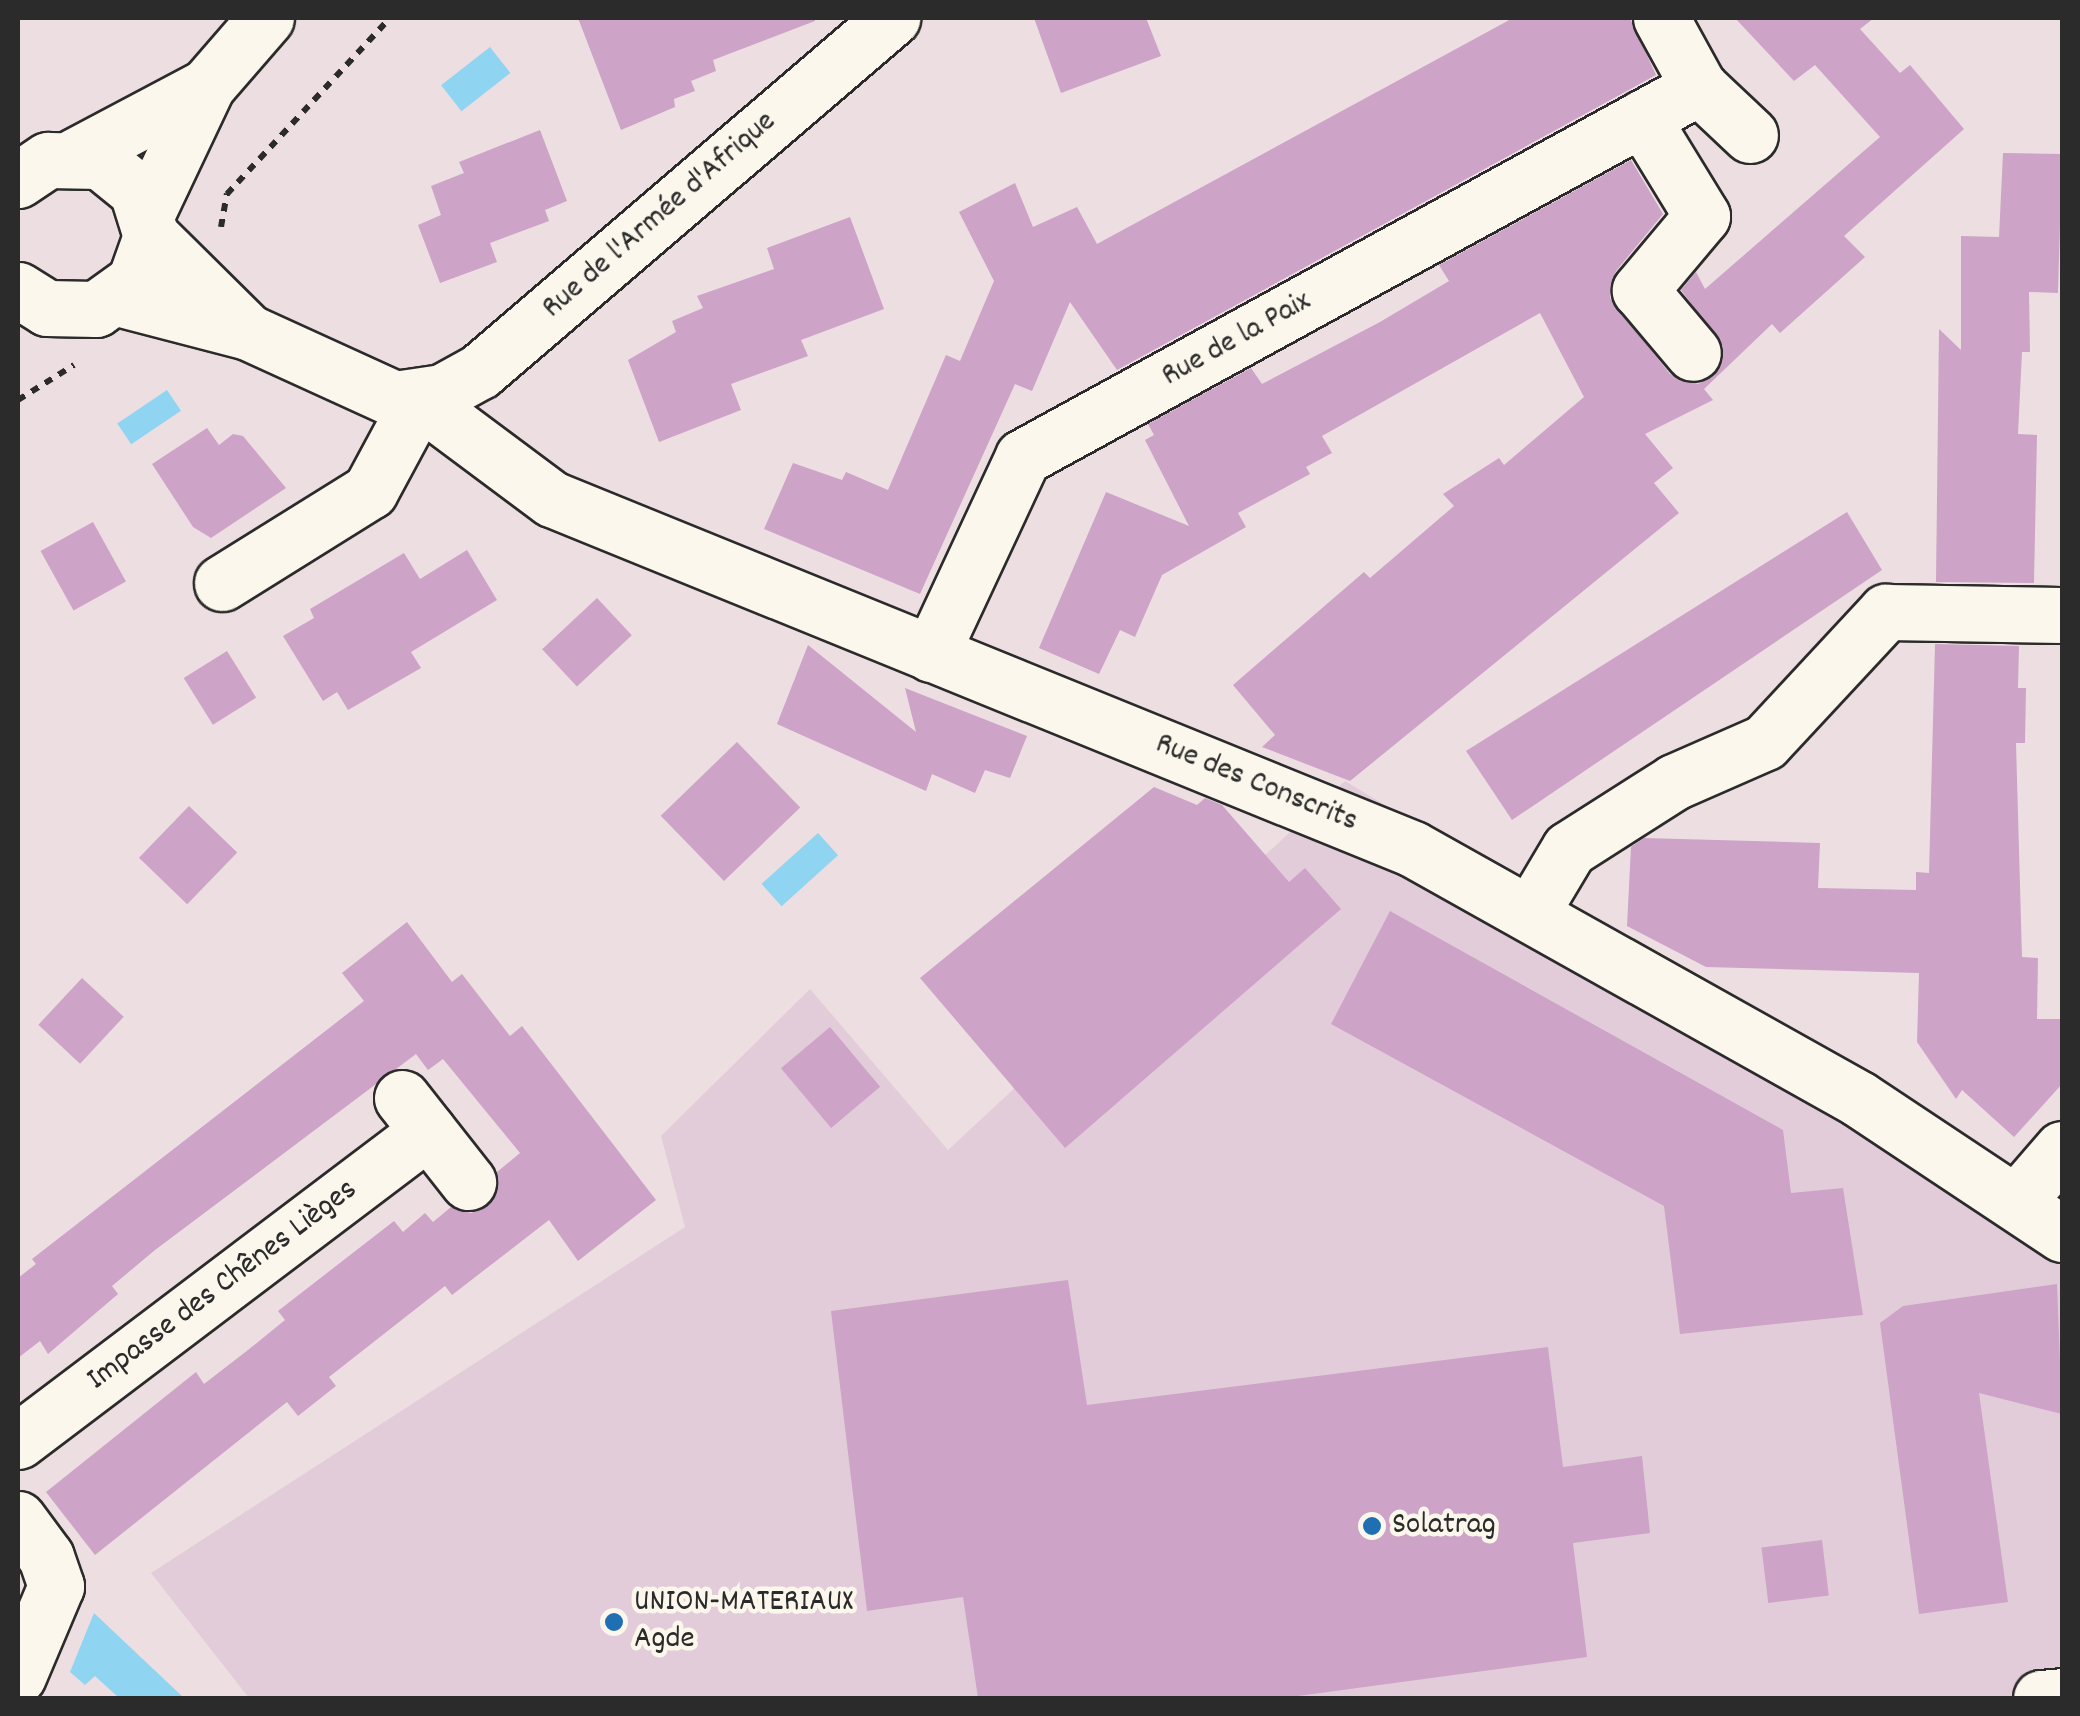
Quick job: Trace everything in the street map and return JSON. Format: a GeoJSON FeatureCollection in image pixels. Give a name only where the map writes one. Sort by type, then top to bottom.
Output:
{"type":"FeatureCollection","features":[{"type":"Feature","properties":{"kind":"street"},"geometry":{"type":"LineString","coordinates":[[27,308],[84,311],[118,298],[135,281],[149,225],[207,86],[266,18]]}},
{"type":"Feature","properties":{"kind":"street","name":"Rue de l'Armée d'Afrique"},"geometry":{"type":"LineString","coordinates":[[419,400],[480,370],[892,18]]}},
{"type":"Feature","properties":{"kind":"street"},"geometry":{"type":"LineString","coordinates":[[1661,18],[1698,87],[1750,135]]}},
{"type":"Feature","properties":{"kind":"street"},"geometry":{"type":"LineString","coordinates":[[18,180],[48,160],[75,156],[207,86]]}},
{"type":"Feature","properties":{"kind":"street","name":"Rue de la Paix"},"geometry":{"type":"LineString","coordinates":[[930,654],[1024,457],[1698,87]]}},
{"type":"Feature","properties":{"kind":"street"},"geometry":{"type":"LineString","coordinates":[[1642,118],[1702,216],[1640,290],[1692,353]]}},
{"type":"Feature","properties":{"kind":"street"},"geometry":{"type":"LineString","coordinates":[[75,156],[120,173],[149,225],[248,332]]}},
{"type":"Feature","properties":{"kind":"street"},"geometry":{"type":"LineString","coordinates":[[118,298],[248,332],[352,383],[419,400],[370,491],[222,583]]}},
{"type":"Feature","properties":{"kind":"street","name":"Rue des Conscrits"},"geometry":{"type":"LineString","coordinates":[[419,400],[552,498],[1342,818],[1532,911],[1843,1090],[2062,1234]]}},
{"type":"Feature","properties":{"kind":"street"},"geometry":{"type":"LineString","coordinates":[[1532,911],[1569,849],[1674,782],[1765,742],[1886,612],[2062,614]]}},
{"type":"Feature","properties":{"kind":"street","name":"Impasse des Chênes Lièges"},"geometry":{"type":"LineString","coordinates":[[18,1441],[415,1114],[468,1182]]}},
{"type":"Feature","properties":{"kind":"street"},"geometry":{"type":"LineString","coordinates":[[2017,1201],[2062,1149]]}},
{"type":"Feature","properties":{"kind":"street"},"geometry":{"type":"LineString","coordinates":[[18,1518],[46,1557],[56,1586],[18,1676]]}},
{"type":"Feature","properties":{"kind":"street"},"geometry":{"type":"LineString","coordinates":[[2041,1698],[2062,1696]]}},
{"type":"Feature","properties":{"kind":"shaded area"},"geometry":{"type":"Polygon","coordinates":[[[1345,781],[2062,1214],[2062,1698],[249,1698],[151,1573],[685,1227],[661,1136],[810,989],[948,1150],[1345,781]]]}},
{"type":"Feature","properties":{"kind":"water"},"geometry":{"type":"Polygon","coordinates":[[[490,47],[510,73],[461,111],[441,85],[490,47]]]}},
{"type":"Feature","properties":{"kind":"water"},"geometry":{"type":"Polygon","coordinates":[[[167,390],[181,411],[131,444],[117,424],[167,390]]]}},
{"type":"Feature","properties":{"kind":"water"},"geometry":{"type":"Polygon","coordinates":[[[818,833],[838,855],[782,906],[762,884],[818,833]]]}},
{"type":"Feature","properties":{"kind":"water"},"geometry":{"type":"Polygon","coordinates":[[[94,1613],[184,1698],[119,1698],[95,1676],[85,1685],[70,1672],[94,1613]]]}},
{"type":"Feature","properties":{"kind":"building"},"geometry":{"type":"Polygon","coordinates":[[[578,18],[815,21],[713,60],[716,71],[691,81],[695,91],[674,99],[675,107],[621,130],[578,18]]]}},
{"type":"Feature","properties":{"kind":"building"},"geometry":{"type":"Polygon","coordinates":[[[1034,18],[1146,18],[1161,56],[1061,93],[1034,18]]]}},
{"type":"Feature","properties":{"kind":"building"},"geometry":{"type":"Polygon","coordinates":[[[1513,18],[1630,18],[1656,75],[1117,370],[1070,302],[1032,391],[1015,384],[920,594],[764,529],[793,463],[842,480],[846,472],[888,490],[946,355],[960,361],[994,281],[959,212],[1015,183],[1033,227],[1077,207],[1097,244],[1513,18]]]}},
{"type":"Feature","properties":{"kind":"building"},"geometry":{"type":"Polygon","coordinates":[[[1735,18],[1874,18],[1860,29],[1900,73],[1910,65],[1964,129],[1844,236],[1865,257],[1780,333],[1772,324],[1704,389],[1713,400],[1645,434],[1673,468],[1654,483],[1679,513],[1350,781],[1262,747],[1275,735],[1233,685],[1364,572],[1370,578],[1454,506],[1443,494],[1499,458],[1504,465],[1584,397],[1540,313],[1322,436],[1332,453],[1306,467],[1310,474],[1238,513],[1246,527],[1162,575],[1135,637],[1120,630],[1099,674],[1039,648],[1106,492],[1189,526],[1145,440],[1154,435],[1148,424],[1251,368],[1262,384],[1380,322],[1449,281],[1439,265],[1631,160],[1663,214],[1616,271],[1610,298],[1670,374],[1698,384],[1714,376],[1723,347],[1681,290],[1696,272],[1705,289],[1880,137],[1815,65],[1794,81],[1735,18]]]}},
{"type":"Feature","properties":{"kind":"building"},"geometry":{"type":"Polygon","coordinates":[[[540,130],[567,201],[545,210],[549,221],[490,243],[497,262],[440,283],[418,225],[441,215],[431,186],[464,173],[459,162],[540,130]]]}},
{"type":"Feature","properties":{"kind":"building"},"geometry":{"type":"Polygon","coordinates":[[[2003,153],[2062,154],[2058,293],[2029,292],[2030,352],[2022,352],[2018,434],[2037,435],[2034,583],[1936,582],[1939,329],[1961,350],[1961,236],[1999,237],[2003,153]]]}},
{"type":"Feature","properties":{"kind":"building"},"geometry":{"type":"Polygon","coordinates":[[[850,217],[884,309],[801,340],[808,356],[731,384],[741,410],[659,442],[628,360],[676,332],[672,321],[703,308],[697,296],[774,269],[767,248],[850,217]]]}},
{"type":"Feature","properties":{"kind":"building"},"geometry":{"type":"Polygon","coordinates":[[[207,428],[219,445],[233,434],[243,436],[286,488],[211,538],[193,527],[152,464],[207,428]]]}},
{"type":"Feature","properties":{"kind":"building"},"geometry":{"type":"Polygon","coordinates":[[[1847,512],[1882,570],[1512,820],[1466,751],[1847,512]]]}},
{"type":"Feature","properties":{"kind":"building"},"geometry":{"type":"Polygon","coordinates":[[[93,522],[126,581],[73,611],[41,551],[93,522]]]}},
{"type":"Feature","properties":{"kind":"building"},"geometry":{"type":"Polygon","coordinates":[[[467,550],[497,600],[411,652],[421,668],[348,710],[337,692],[323,701],[283,636],[314,618],[310,609],[404,553],[420,579],[467,550]]]}},
{"type":"Feature","properties":{"kind":"building"},"geometry":{"type":"Polygon","coordinates":[[[597,598],[632,635],[577,686],[542,649],[597,598]]]}},
{"type":"Feature","properties":{"kind":"building"},"geometry":{"type":"Polygon","coordinates":[[[1935,644],[2019,646],[2018,688],[2026,688],[2025,743],[2016,743],[2022,957],[2038,958],[2037,1019],[2061,1019],[2062,1084],[2014,1137],[1962,1090],[1956,1099],[1917,1042],[1919,973],[1706,967],[1627,926],[1631,847],[1644,838],[1820,843],[1818,888],[1916,890],[1916,872],[1929,873],[1935,644]]]}},
{"type":"Feature","properties":{"kind":"building"},"geometry":{"type":"Polygon","coordinates":[[[808,645],[916,732],[905,688],[1027,736],[1010,778],[985,770],[975,793],[932,774],[926,791],[777,724],[808,645]]]}},
{"type":"Feature","properties":{"kind":"building"},"geometry":{"type":"Polygon","coordinates":[[[227,651],[256,698],[213,725],[184,678],[227,651]]]}},
{"type":"Feature","properties":{"kind":"building"},"geometry":{"type":"Polygon","coordinates":[[[737,742],[800,807],[724,881],[661,816],[737,742]]]}},
{"type":"Feature","properties":{"kind":"building"},"geometry":{"type":"Polygon","coordinates":[[[1154,787],[1197,805],[1205,798],[1222,805],[1289,882],[1305,868],[1341,909],[1065,1148],[920,978],[1154,787]]]}},
{"type":"Feature","properties":{"kind":"building"},"geometry":{"type":"Polygon","coordinates":[[[189,806],[237,853],[187,904],[139,858],[189,806]]]}},
{"type":"Feature","properties":{"kind":"building"},"geometry":{"type":"Polygon","coordinates":[[[1390,911],[1783,1130],[1791,1193],[1843,1188],[1863,1315],[1680,1334],[1664,1206],[1331,1024],[1390,911]]]}},
{"type":"Feature","properties":{"kind":"building"},"geometry":{"type":"Polygon","coordinates":[[[407,922],[452,982],[462,974],[510,1036],[522,1026],[656,1200],[578,1261],[549,1220],[452,1295],[445,1286],[329,1377],[336,1386],[298,1416],[287,1402],[95,1555],[46,1492],[196,1372],[204,1384],[248,1350],[285,1320],[278,1311],[394,1221],[403,1232],[425,1213],[433,1222],[451,1207],[471,1213],[486,1207],[497,1193],[497,1172],[520,1153],[443,1059],[428,1070],[416,1054],[155,1250],[112,1286],[118,1294],[48,1354],[40,1341],[18,1358],[18,1278],[36,1264],[32,1259],[364,1001],[342,973],[407,922]]]}},
{"type":"Feature","properties":{"kind":"building"},"geometry":{"type":"Polygon","coordinates":[[[82,978],[124,1017],[80,1064],[38,1025],[82,978]]]}},
{"type":"Feature","properties":{"kind":"building"},"geometry":{"type":"Polygon","coordinates":[[[830,1027],[880,1087],[831,1128],[781,1068],[830,1027]]]}},
{"type":"Feature","properties":{"kind":"building"},"geometry":{"type":"Polygon","coordinates":[[[1068,1280],[1087,1405],[1548,1347],[1563,1467],[1642,1456],[1650,1533],[1573,1543],[1587,1657],[1283,1698],[978,1698],[963,1597],[867,1611],[831,1311],[1068,1280]]]}},
{"type":"Feature","properties":{"kind":"building"},"geometry":{"type":"Polygon","coordinates":[[[2057,1284],[2062,1414],[1979,1393],[2008,1602],[1919,1614],[1880,1323],[1903,1306],[2057,1284]]]}},
{"type":"Feature","properties":{"kind":"building"},"geometry":{"type":"Polygon","coordinates":[[[1822,1540],[1829,1596],[1768,1603],[1761,1547],[1822,1540]]]}},
{"type":"Feature","properties":{"kind":"place","name":"Solatrag"},"geometry":{"type":"Point","coordinates":[1372,1526]}},
{"type":"Feature","properties":{"kind":"place","name":"UNION-MATERIAUX Agde"},"geometry":{"type":"Point","coordinates":[614,1622]}}]}
